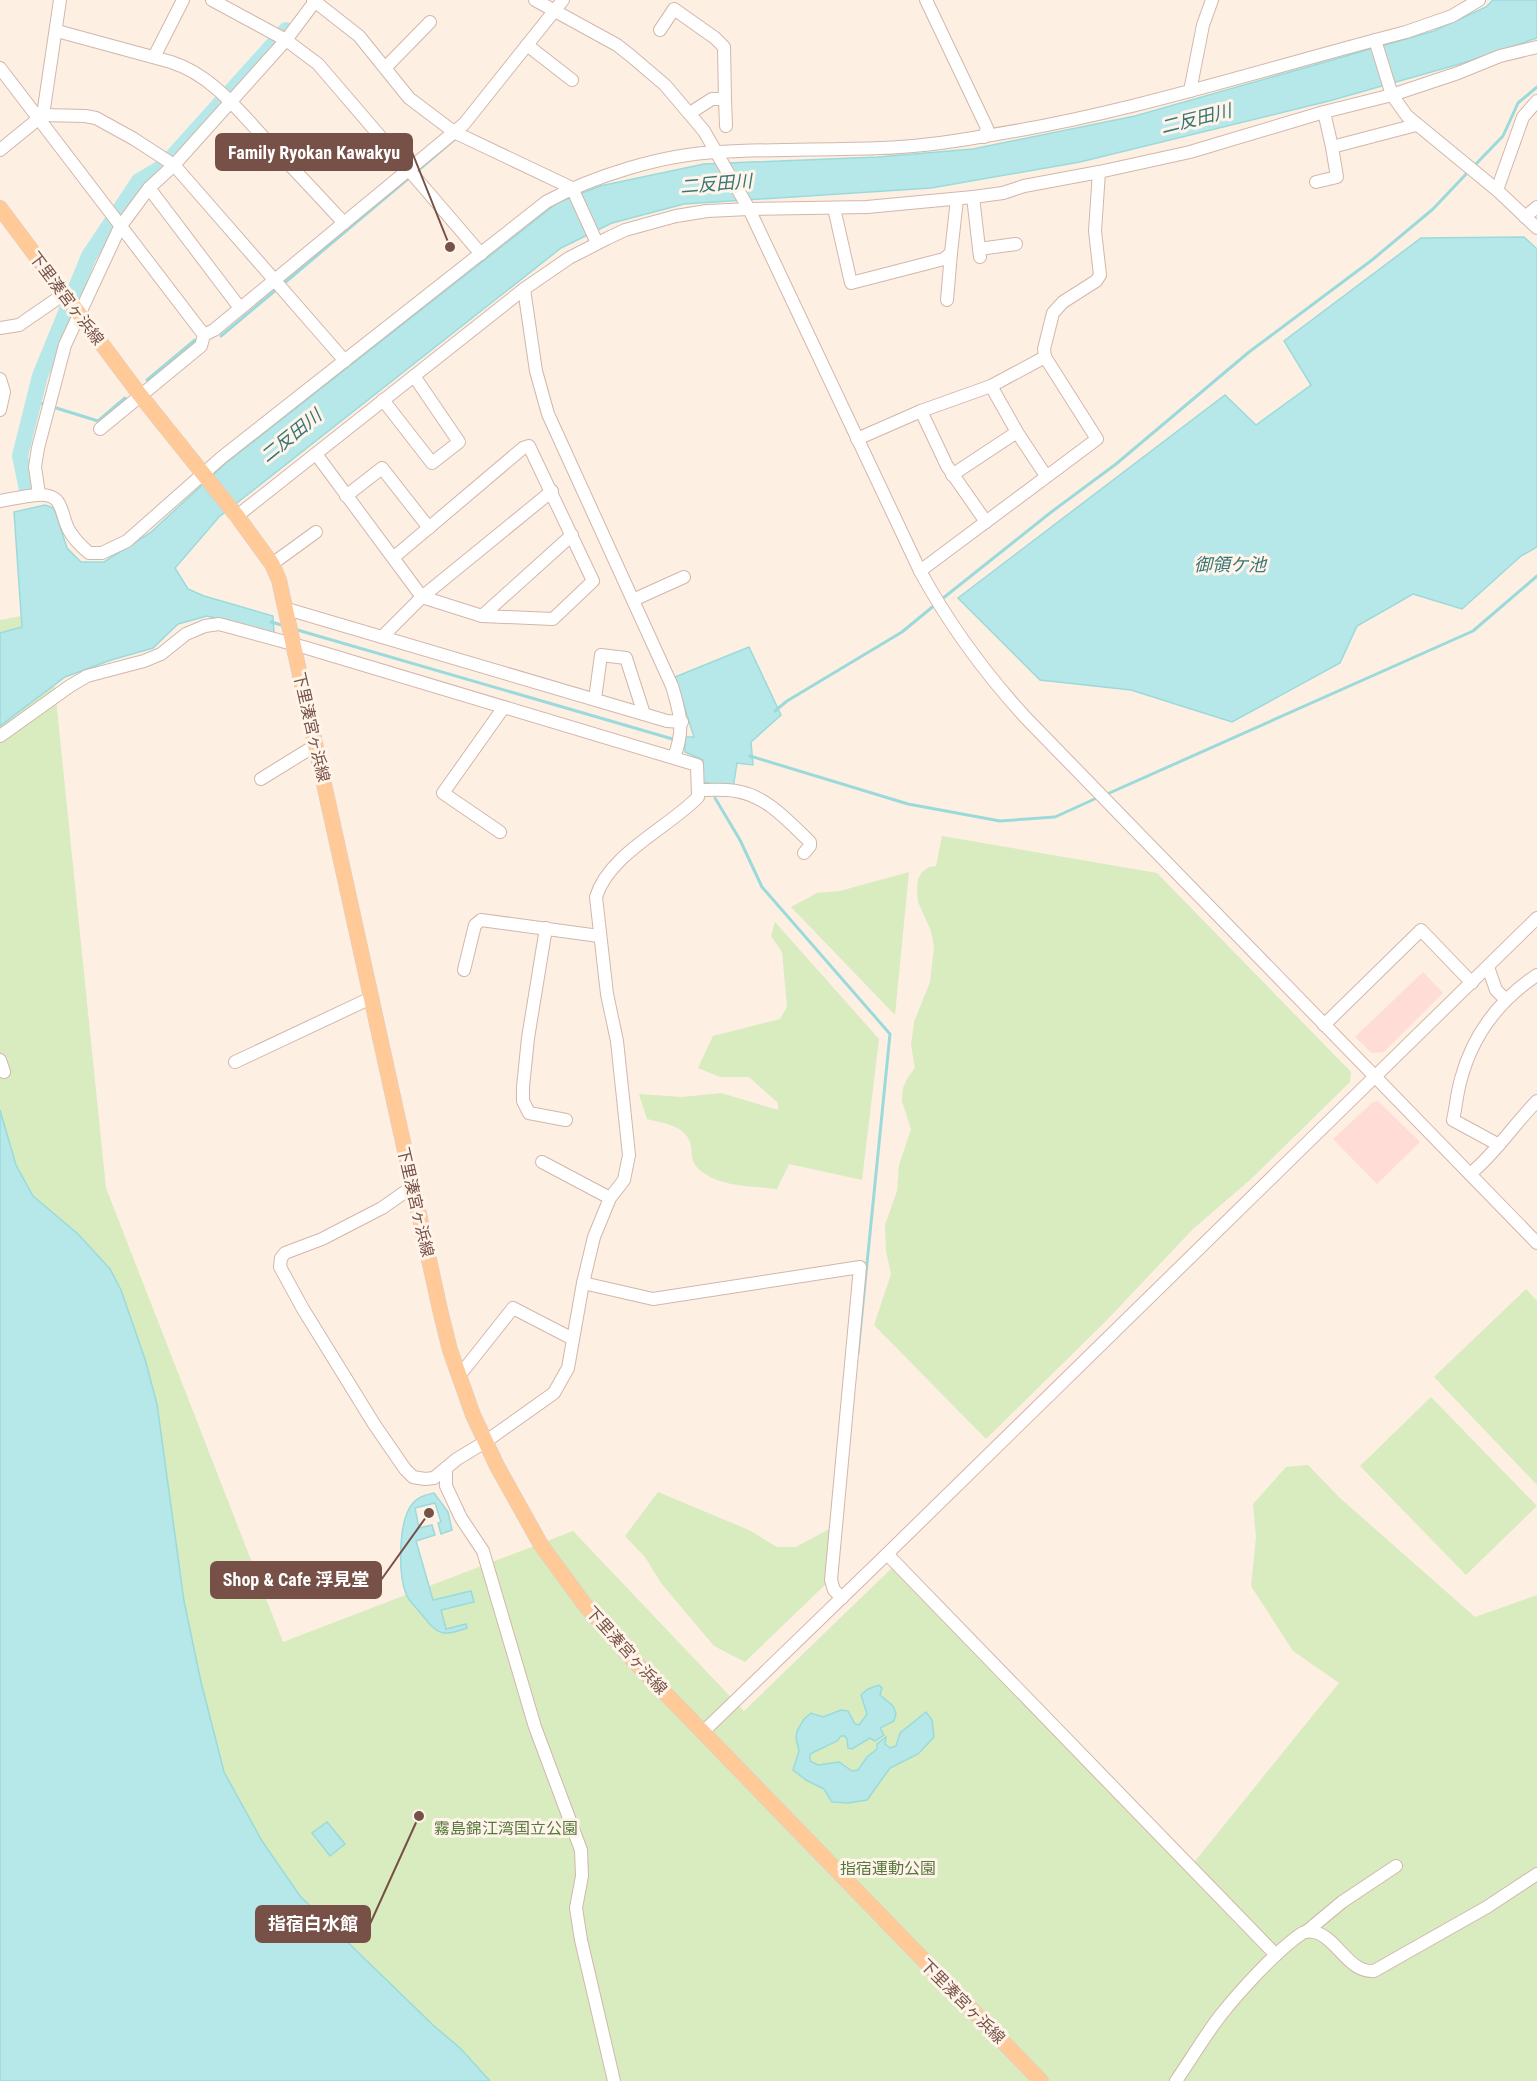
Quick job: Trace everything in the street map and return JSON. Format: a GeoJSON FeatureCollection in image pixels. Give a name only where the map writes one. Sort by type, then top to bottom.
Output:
{"type":"FeatureCollection","features":[{"type":"Feature","properties":{"kind":"main road","name":"下里湊宮ヶ浜線"},"geometry":{"type":"LineString","coordinates":[[0,208],[140,395],[237,516],[272,564],[279,580],[441,1314],[459,1376],[485,1442],[523,1515],[564,1578],[608,1633],[1041,2081]]}},
{"type":"Feature","properties":{"kind":"street"},"geometry":{"type":"LineString","coordinates":[[42,117],[60,0]]}},
{"type":"Feature","properties":{"kind":"street"},"geometry":{"type":"LineString","coordinates":[[154,57],[183,0]]}},
{"type":"Feature","properties":{"kind":"street"},"geometry":{"type":"LineString","coordinates":[[212,0],[282,38],[318,63],[481,254]]}},
{"type":"Feature","properties":{"kind":"street"},"geometry":{"type":"LineString","coordinates":[[39,494],[35,467],[65,345],[120,227],[170,162],[315,0],[359,36],[409,98],[458,135],[572,188],[597,243]]}},
{"type":"Feature","properties":{"kind":"street"},"geometry":{"type":"LineString","coordinates":[[535,0],[617,45],[649,70],[690,113],[717,152],[749,209],[920,571],[944,613],[1006,696],[1537,1243]]}},
{"type":"Feature","properties":{"kind":"street"},"geometry":{"type":"LineString","coordinates":[[100,429],[201,346],[204,335],[214,330],[240,308],[278,284],[344,223],[458,135],[464,124],[562,0]]}},
{"type":"Feature","properties":{"kind":"street"},"geometry":{"type":"LineString","coordinates":[[926,0],[987,128],[984,136]]}},
{"type":"Feature","properties":{"kind":"street"},"geometry":{"type":"LineString","coordinates":[[1190,91],[1203,26],[1212,0]]}},
{"type":"Feature","properties":{"kind":"street"},"geometry":{"type":"LineString","coordinates":[[0,501],[39,494],[54,496],[60,502],[69,530],[89,553],[94,554],[116,548],[127,542],[205,476],[230,451],[546,202],[572,188],[636,166],[676,157],[717,152],[885,148],[984,136],[1104,114],[1406,32],[1452,16],[1479,0]]}},
{"type":"Feature","properties":{"kind":"street"},"geometry":{"type":"LineString","coordinates":[[660,30],[676,4],[724,47],[726,126]]}},
{"type":"Feature","properties":{"kind":"street"},"geometry":{"type":"LineString","coordinates":[[385,68],[430,22]]}},
{"type":"Feature","properties":{"kind":"street"},"geometry":{"type":"LineString","coordinates":[[57,31],[186,67],[202,77],[227,99],[344,223]]}},
{"type":"Feature","properties":{"kind":"street"},"geometry":{"type":"LineString","coordinates":[[1376,41],[1391,91],[1416,125],[1497,190],[1537,228]]}},
{"type":"Feature","properties":{"kind":"street"},"geometry":{"type":"LineString","coordinates":[[527,45],[572,80]]}},
{"type":"Feature","properties":{"kind":"street"},"geometry":{"type":"LineString","coordinates":[[237,516],[524,289],[569,258],[625,230],[676,216],[707,211],[867,207],[1003,193],[1024,186],[1190,152],[1458,73],[1500,56],[1537,47]]}},
{"type":"Feature","properties":{"kind":"street"},"geometry":{"type":"LineString","coordinates":[[0,68],[42,117],[108,211],[204,335]]}},
{"type":"Feature","properties":{"kind":"street"},"geometry":{"type":"LineString","coordinates":[[690,113],[712,99],[725,99]]}},
{"type":"Feature","properties":{"kind":"street"},"geometry":{"type":"LineString","coordinates":[[1497,190],[1523,117],[1537,101]]}},
{"type":"Feature","properties":{"kind":"street"},"geometry":{"type":"LineString","coordinates":[[1316,182],[1337,177],[1324,112]]}},
{"type":"Feature","properties":{"kind":"street"},"geometry":{"type":"LineString","coordinates":[[0,150],[42,117],[96,118],[134,139],[170,162],[345,361]]}},
{"type":"Feature","properties":{"kind":"street"},"geometry":{"type":"LineString","coordinates":[[1332,147],[1416,125]]}},
{"type":"Feature","properties":{"kind":"street"},"geometry":{"type":"LineString","coordinates":[[920,571],[1097,439],[1045,357],[1044,349],[1053,313],[1063,302],[1096,281],[1100,275],[1095,231],[1099,172]]}},
{"type":"Feature","properties":{"kind":"street"},"geometry":{"type":"LineString","coordinates":[[149,188],[240,308]]}},
{"type":"Feature","properties":{"kind":"street"},"geometry":{"type":"LineString","coordinates":[[973,197],[980,253],[1016,244]]}},
{"type":"Feature","properties":{"kind":"street"},"geometry":{"type":"LineString","coordinates":[[947,300],[957,199]]}},
{"type":"Feature","properties":{"kind":"street"},"geometry":{"type":"LineString","coordinates":[[1525,217],[1537,207]]}},
{"type":"Feature","properties":{"kind":"street"},"geometry":{"type":"LineString","coordinates":[[834,208],[851,283],[944,259],[951,253]]}},
{"type":"Feature","properties":{"kind":"street"},"geometry":{"type":"LineString","coordinates":[[524,289],[536,371],[548,414],[672,686],[681,726],[674,756]]}},
{"type":"Feature","properties":{"kind":"street"},"geometry":{"type":"LineString","coordinates":[[0,328],[19,325],[65,295]]}},
{"type":"Feature","properties":{"kind":"street"},"geometry":{"type":"LineString","coordinates":[[857,439],[921,411],[991,386],[1045,357]]}},
{"type":"Feature","properties":{"kind":"street"},"geometry":{"type":"LineString","coordinates":[[383,400],[432,463],[459,442],[414,376]]}},
{"type":"Feature","properties":{"kind":"street"},"geometry":{"type":"LineString","coordinates":[[0,379],[4,392],[0,410]]}},
{"type":"Feature","properties":{"kind":"street"},"geometry":{"type":"LineString","coordinates":[[991,386],[1017,432],[1046,476]]}},
{"type":"Feature","properties":{"kind":"street"},"geometry":{"type":"LineString","coordinates":[[921,411],[952,475],[986,522]]}},
{"type":"Feature","properties":{"kind":"street"},"geometry":{"type":"LineString","coordinates":[[952,475],[1017,432]]}},
{"type":"Feature","properties":{"kind":"street"},"geometry":{"type":"LineString","coordinates":[[316,454],[346,496],[422,597],[483,616],[553,619],[593,581],[529,446],[523,448],[393,558]]}},
{"type":"Feature","properties":{"kind":"street"},"geometry":{"type":"LineString","coordinates":[[346,496],[382,468],[429,528]]}},
{"type":"Feature","properties":{"kind":"street"},"geometry":{"type":"LineString","coordinates":[[382,637],[422,597],[552,491]]}},
{"type":"Feature","properties":{"kind":"street"},"geometry":{"type":"LineString","coordinates":[[272,564],[316,532]]}},
{"type":"Feature","properties":{"kind":"street"},"geometry":{"type":"LineString","coordinates":[[483,616],[572,535]]}},
{"type":"Feature","properties":{"kind":"street"},"geometry":{"type":"LineString","coordinates":[[633,600],[684,577]]}},
{"type":"Feature","properties":{"kind":"street"},"geometry":{"type":"LineString","coordinates":[[287,609],[681,726]]}},
{"type":"Feature","properties":{"kind":"street"},"geometry":{"type":"LineString","coordinates":[[0,736],[87,676],[161,654],[186,634],[205,626],[219,624],[674,756],[697,765],[698,797],[634,848],[607,874],[596,897],[599,936],[617,1041],[629,1155],[624,1180],[610,1198],[594,1237],[583,1283],[568,1368],[554,1393],[457,1459],[434,1478],[425,1479],[418,1479],[409,1474],[368,1414],[303,1309],[280,1267],[281,1258],[285,1253],[322,1239],[382,1208],[412,1187]]}},
{"type":"Feature","properties":{"kind":"street"},"geometry":{"type":"LineString","coordinates":[[595,699],[601,655],[626,658],[644,714]]}},
{"type":"Feature","properties":{"kind":"street"},"geometry":{"type":"LineString","coordinates":[[500,832],[443,793],[504,706]]}},
{"type":"Feature","properties":{"kind":"street"},"geometry":{"type":"LineString","coordinates":[[261,779],[316,745]]}},
{"type":"Feature","properties":{"kind":"street"},"geometry":{"type":"LineString","coordinates":[[698,790],[733,790],[761,799],[778,811],[810,842],[810,846],[804,853]]}},
{"type":"Feature","properties":{"kind":"street"},"geometry":{"type":"LineString","coordinates":[[703,1732],[1537,918]]}},
{"type":"Feature","properties":{"kind":"street"},"geometry":{"type":"LineString","coordinates":[[464,970],[474,925],[481,920],[599,936]]}},
{"type":"Feature","properties":{"kind":"street"},"geometry":{"type":"LineString","coordinates":[[546,928],[528,1038],[523,1087],[524,1101],[529,1113],[566,1120]]}},
{"type":"Feature","properties":{"kind":"street"},"geometry":{"type":"LineString","coordinates":[[1324,1025],[1421,930],[1472,983]]}},
{"type":"Feature","properties":{"kind":"street"},"geometry":{"type":"LineString","coordinates":[[1488,967],[1496,990],[1505,999]]}},
{"type":"Feature","properties":{"kind":"street"},"geometry":{"type":"LineString","coordinates":[[1499,1145],[1453,1120],[1460,1079],[1474,1044],[1490,1017],[1505,999],[1537,975]]}},
{"type":"Feature","properties":{"kind":"street"},"geometry":{"type":"LineString","coordinates":[[235,1062],[371,998]]}},
{"type":"Feature","properties":{"kind":"street"},"geometry":{"type":"LineString","coordinates":[[0,1060],[4,1072]]}},
{"type":"Feature","properties":{"kind":"street"},"geometry":{"type":"LineString","coordinates":[[1470,1174],[1486,1161],[1517,1121],[1537,1101]]}},
{"type":"Feature","properties":{"kind":"street"},"geometry":{"type":"LineString","coordinates":[[542,1162],[610,1198]]}},
{"type":"Feature","properties":{"kind":"street"},"geometry":{"type":"LineString","coordinates":[[583,1283],[653,1299],[860,1267],[831,1580],[834,1590],[842,1598]]}},
{"type":"Feature","properties":{"kind":"street"},"geometry":{"type":"LineString","coordinates":[[459,1376],[513,1308],[573,1339]]}},
{"type":"Feature","properties":{"kind":"street"},"geometry":{"type":"LineString","coordinates":[[446,1468],[446,1486],[461,1518],[483,1551],[535,1727],[581,1850],[582,1876],[576,1908],[581,1940],[614,2081]]}},
{"type":"Feature","properties":{"kind":"street"},"geometry":{"type":"LineString","coordinates":[[887,1554],[1276,1955]]}},
{"type":"Feature","properties":{"kind":"street"},"geometry":{"type":"LineString","coordinates":[[1176,2081],[1220,2017],[1276,1955],[1342,1902],[1396,1866]]}},
{"type":"Feature","properties":{"kind":"street"},"geometry":{"type":"LineString","coordinates":[[1306,1932],[1311,1931],[1322,1935],[1354,1964],[1365,1970],[1374,1971],[1487,1907],[1537,1874]]}},
{"type":"Feature","properties":{"kind":"shaded area"},"geometry":{"type":"Polygon","coordinates":[[[1423,972],[1443,993],[1384,1052],[1372,1053],[1355,1037],[1423,972]]]}},
{"type":"Feature","properties":{"kind":"shaded area"},"geometry":{"type":"Polygon","coordinates":[[[1378,1101],[1420,1142],[1377,1184],[1333,1139],[1373,1102],[1378,1101]]]}},
{"type":"Feature","properties":{"kind":"green space","name":"霧島錦江湾国立公園"},"geometry":{"type":"Polygon","coordinates":[[[47,611],[106,1188],[283,1642],[573,1531],[744,1711],[893,1567],[1187,1871],[1339,1683],[1293,1651],[1251,1586],[1256,1537],[1253,1504],[1286,1467],[1308,1465],[1340,1498],[1475,1617],[1537,1595],[1537,2081],[0,2081],[0,620],[47,611]]]}},
{"type":"Feature","properties":{"kind":"green space"},"geometry":{"type":"Polygon","coordinates":[[[942,836],[1157,873],[1351,1072],[1350,1082],[1251,1179],[1193,1229],[1106,1321],[986,1439],[874,1325],[891,1274],[886,1251],[885,1225],[897,1191],[899,1165],[911,1129],[902,1101],[903,1088],[915,1068],[911,1045],[914,1022],[930,982],[934,947],[931,931],[918,902],[918,879],[922,872],[929,867],[936,866],[942,836]]]}},
{"type":"Feature","properties":{"kind":"green space"},"geometry":{"type":"Polygon","coordinates":[[[909,872],[895,1015],[791,907],[817,893],[840,891],[909,872]]]}},
{"type":"Feature","properties":{"kind":"green space"},"geometry":{"type":"Polygon","coordinates":[[[775,922],[879,1039],[862,1180],[789,1164],[777,1189],[727,1183],[697,1168],[693,1161],[690,1142],[678,1128],[647,1119],[639,1094],[682,1097],[721,1093],[778,1110],[778,1103],[749,1077],[720,1077],[698,1068],[713,1036],[780,1019],[787,1007],[782,952],[771,936],[775,922]]]}},
{"type":"Feature","properties":{"kind":"green space"},"geometry":{"type":"Polygon","coordinates":[[[1526,1289],[1537,1301],[1537,1485],[1434,1377],[1526,1289]]]}},
{"type":"Feature","properties":{"kind":"green space"},"geometry":{"type":"Polygon","coordinates":[[[1431,1397],[1537,1506],[1466,1575],[1360,1466],[1431,1397]]]}},
{"type":"Feature","properties":{"kind":"green space"},"geometry":{"type":"Polygon","coordinates":[[[658,1492],[749,1530],[777,1547],[796,1547],[829,1529],[828,1582],[745,1662],[714,1646],[661,1583],[645,1557],[625,1536],[658,1492]]]}},
{"type":"Feature","properties":{"kind":"water","name":"二反田川"},"geometry":{"type":"Polygon","coordinates":[[[1493,0],[1537,0],[1537,38],[1463,63],[1329,101],[1080,162],[931,188],[684,204],[612,223],[561,248],[219,517],[175,568],[188,589],[204,596],[273,616],[274,633],[207,616],[178,624],[153,648],[65,677],[0,726],[0,633],[22,627],[14,512],[45,505],[54,508],[67,548],[81,562],[104,562],[150,533],[226,463],[557,203],[600,186],[704,164],[878,157],[973,149],[1135,116],[1434,31],[1486,7],[1493,0]]]}},
{"type":"Feature","properties":{"kind":"water","name":"御領ケ池"},"geometry":{"type":"Polygon","coordinates":[[[1524,237],[1537,249],[1537,547],[1521,556],[1462,609],[1413,594],[1357,626],[1340,663],[1232,722],[1131,690],[1040,680],[958,598],[1225,395],[1256,425],[1311,385],[1284,341],[1421,238],[1524,237]]]}},
{"type":"Feature","properties":{"kind":"water"},"geometry":{"type":"Polygon","coordinates":[[[749,647],[781,715],[751,742],[753,765],[737,763],[733,788],[703,782],[703,760],[685,752],[685,737],[694,737],[675,677],[749,647]]]}},
{"type":"Feature","properties":{"kind":"water"},"geometry":{"type":"Polygon","coordinates":[[[0,1110],[16,1165],[33,1196],[78,1234],[110,1269],[121,1290],[145,1359],[157,1404],[184,1601],[201,1682],[224,1772],[262,1841],[300,1896],[434,2026],[460,2048],[490,2081],[0,2081],[0,1110]]]}},
{"type":"Feature","properties":{"kind":"water"},"geometry":{"type":"Polygon","coordinates":[[[434,1493],[448,1512],[452,1530],[441,1534],[438,1523],[441,1522],[435,1503],[415,1508],[419,1528],[432,1525],[435,1535],[416,1541],[433,1600],[471,1591],[474,1602],[441,1610],[446,1629],[466,1624],[467,1628],[450,1633],[441,1632],[429,1624],[406,1594],[403,1585],[401,1547],[404,1521],[413,1503],[423,1496],[434,1493]]]}},
{"type":"Feature","properties":{"kind":"water"},"geometry":{"type":"Polygon","coordinates":[[[879,1685],[882,1688],[880,1695],[893,1706],[896,1713],[894,1721],[880,1728],[884,1735],[875,1741],[870,1738],[852,1749],[848,1748],[845,1736],[841,1736],[837,1741],[810,1754],[810,1761],[818,1765],[839,1762],[852,1771],[858,1770],[867,1757],[877,1749],[877,1744],[886,1737],[885,1744],[890,1748],[896,1746],[900,1733],[926,1712],[932,1720],[934,1737],[918,1754],[890,1768],[867,1800],[848,1803],[832,1802],[824,1789],[793,1770],[799,1751],[797,1731],[804,1719],[811,1713],[823,1717],[841,1710],[848,1711],[855,1724],[859,1725],[867,1714],[861,1695],[868,1689],[879,1685]]]}},
{"type":"Feature","properties":{"kind":"water"},"geometry":{"type":"Polygon","coordinates":[[[327,1822],[345,1844],[330,1856],[312,1833],[327,1822]]]}},
{"type":"Feature","properties":{"kind":"waterway"},"geometry":{"type":"LineString","coordinates":[[27,490],[20,456],[40,376],[89,256],[139,181],[164,166],[286,30]]}},
{"type":"Feature","properties":{"kind":"waterway"},"geometry":{"type":"LineString","coordinates":[[1474,166],[1503,136],[1518,103],[1537,87]]}},
{"type":"Feature","properties":{"kind":"waterway"},"geometry":{"type":"LineString","coordinates":[[415,173],[456,138]]}},
{"type":"Feature","properties":{"kind":"waterway"},"geometry":{"type":"LineString","coordinates":[[942,599],[1116,464],[1249,352],[1372,260],[1433,209],[1469,171]]}},
{"type":"Feature","properties":{"kind":"waterway"},"geometry":{"type":"LineString","coordinates":[[282,285],[410,177]]}},
{"type":"Feature","properties":{"kind":"waterway"},"geometry":{"type":"LineString","coordinates":[[221,336],[277,289]]}},
{"type":"Feature","properties":{"kind":"waterway"},"geometry":{"type":"LineString","coordinates":[[147,380],[195,340]]}},
{"type":"Feature","properties":{"kind":"waterway"},"geometry":{"type":"LineString","coordinates":[[53,407],[98,421],[125,398]]}},
{"type":"Feature","properties":{"kind":"waterway"},"geometry":{"type":"LineString","coordinates":[[33,401],[47,405]]}},
{"type":"Feature","properties":{"kind":"waterway"},"geometry":{"type":"LineString","coordinates":[[1105,795],[1473,631],[1537,576]]}},
{"type":"Feature","properties":{"kind":"waterway"},"geometry":{"type":"LineString","coordinates":[[775,711],[787,701],[902,632],[936,604]]}},
{"type":"Feature","properties":{"kind":"waterway"},"geometry":{"type":"LineString","coordinates":[[271,622],[285,626]]}},
{"type":"Feature","properties":{"kind":"waterway"},"geometry":{"type":"LineString","coordinates":[[294,629],[676,740]]}},
{"type":"Feature","properties":{"kind":"waterway"},"geometry":{"type":"LineString","coordinates":[[750,756],[908,804],[1000,821],[1055,817],[1099,797]]}},
{"type":"Feature","properties":{"kind":"waterway"},"geometry":{"type":"LineString","coordinates":[[715,798],[740,840],[762,887],[890,1034],[858,1353]]}},
{"type":"Feature","properties":{"kind":"place","name":"Family Ryokan Kawakyu"},"geometry":{"type":"Point","coordinates":[450,247]}},
{"type":"Feature","properties":{"kind":"place","name":"Shop & Cafe 浮見堂"},"geometry":{"type":"Point","coordinates":[429,1513]}},
{"type":"Feature","properties":{"kind":"place","name":"指宿白水館"},"geometry":{"type":"Point","coordinates":[419,1816]}},
{"type":"Feature","properties":{"kind":"park label","name":"指宿運動公園"},"geometry":{"type":"Point","coordinates":[888,1868]}}]}
